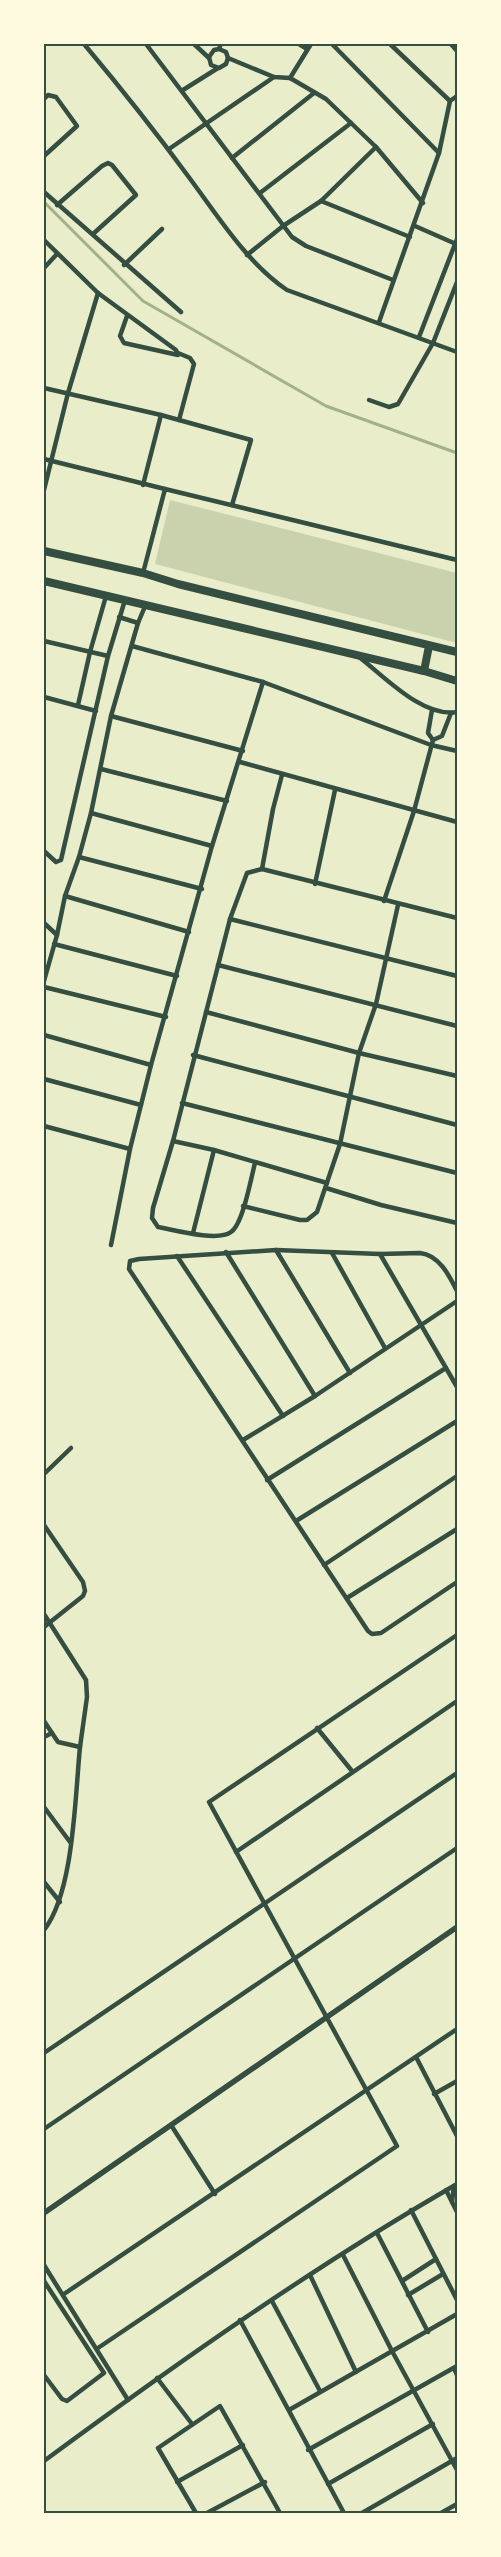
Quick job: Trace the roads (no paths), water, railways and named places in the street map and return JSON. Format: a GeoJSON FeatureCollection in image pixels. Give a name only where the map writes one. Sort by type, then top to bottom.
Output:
{"type":"FeatureCollection","features":[{"type":"Feature","properties":{"kind":"highway"},"geometry":{"type":"LineString","coordinates":[[44,551],[143,573],[457,652]]}},
{"type":"Feature","properties":{"kind":"highway"},"geometry":{"type":"LineString","coordinates":[[44,581],[354,654],[457,681]]}},
{"type":"Feature","properties":{"kind":"highway"},"geometry":{"type":"LineString","coordinates":[[424,671],[429,646]]}},
{"type":"Feature","properties":{"kind":"street"},"geometry":{"type":"LineString","coordinates":[[84,44],[169,149],[247,254],[272,280],[287,290],[457,352]]}},
{"type":"Feature","properties":{"kind":"street"},"geometry":{"type":"LineString","coordinates":[[146,44],[183,90],[283,226],[299,243],[393,280]]}},
{"type":"Feature","properties":{"kind":"street"},"geometry":{"type":"LineString","coordinates":[[194,44],[208,58],[211,65],[218,68]]}},
{"type":"Feature","properties":{"kind":"street"},"geometry":{"type":"LineString","coordinates":[[299,44],[307,49]]}},
{"type":"Feature","properties":{"kind":"street"},"geometry":{"type":"LineString","coordinates":[[290,78],[311,44]]}},
{"type":"Feature","properties":{"kind":"street"},"geometry":{"type":"LineString","coordinates":[[332,44],[439,153]]}},
{"type":"Feature","properties":{"kind":"street"},"geometry":{"type":"LineString","coordinates":[[390,44],[450,101]]}},
{"type":"Feature","properties":{"kind":"street"},"geometry":{"type":"LineString","coordinates":[[451,44],[457,50]]}},
{"type":"Feature","properties":{"kind":"street"},"geometry":{"type":"LineString","coordinates":[[183,90],[226,64],[228,58],[226,52],[220,46],[210,53],[208,58]]}},
{"type":"Feature","properties":{"kind":"street"},"geometry":{"type":"LineString","coordinates":[[228,58],[274,77],[290,78],[314,94],[326,99],[376,147],[423,203]]}},
{"type":"Feature","properties":{"kind":"street"},"geometry":{"type":"LineString","coordinates":[[169,149],[274,77]]}},
{"type":"Feature","properties":{"kind":"street"},"geometry":{"type":"LineString","coordinates":[[232,158],[314,94]]}},
{"type":"Feature","properties":{"kind":"street"},"geometry":{"type":"LineString","coordinates":[[44,99],[48,95],[56,97],[77,126],[44,156]]}},
{"type":"Feature","properties":{"kind":"street"},"geometry":{"type":"LineString","coordinates":[[379,322],[423,203],[439,153],[450,101],[457,96]]}},
{"type":"Feature","properties":{"kind":"street"},"geometry":{"type":"LineString","coordinates":[[260,193],[351,123]]}},
{"type":"Feature","properties":{"kind":"street"},"geometry":{"type":"LineString","coordinates":[[247,254],[283,226],[322,201],[376,147]]}},
{"type":"Feature","properties":{"kind":"street"},"geometry":{"type":"LineString","coordinates":[[57,205],[102,166],[108,163],[112,164],[136,195],[93,234]]}},
{"type":"Feature","properties":{"kind":"street"},"geometry":{"type":"LineString","coordinates":[[44,192],[93,234],[124,265],[181,312]]}},
{"type":"Feature","properties":{"kind":"street"},"geometry":{"type":"LineString","coordinates":[[322,201],[410,237]]}},
{"type":"Feature","properties":{"kind":"street"},"geometry":{"type":"LineString","coordinates":[[414,226],[456,242],[419,337]]}},
{"type":"Feature","properties":{"kind":"street"},"geometry":{"type":"LineString","coordinates":[[124,265],[162,229]]}},
{"type":"Feature","properties":{"kind":"street"},"geometry":{"type":"LineString","coordinates":[[44,240],[98,293],[178,353],[190,358],[194,364],[179,420]]}},
{"type":"Feature","properties":{"kind":"street"},"geometry":{"type":"LineString","coordinates":[[44,268],[57,254]]}},
{"type":"Feature","properties":{"kind":"street"},"geometry":{"type":"LineString","coordinates":[[369,400],[389,407],[398,404],[433,344],[457,282]]}},
{"type":"Feature","properties":{"kind":"street"},"geometry":{"type":"LineString","coordinates":[[44,490],[68,393],[98,293]]}},
{"type":"Feature","properties":{"kind":"street"},"geometry":{"type":"LineString","coordinates":[[127,316],[120,336],[124,343],[176,356],[178,353]]}},
{"type":"Feature","properties":{"kind":"street"},"geometry":{"type":"LineString","coordinates":[[44,388],[161,415],[251,440],[232,504]]}},
{"type":"Feature","properties":{"kind":"street"},"geometry":{"type":"LineString","coordinates":[[143,485],[161,415]]}},
{"type":"Feature","properties":{"kind":"street"},"geometry":{"type":"LineString","coordinates":[[44,459],[143,485],[232,504],[457,560]]}},
{"type":"Feature","properties":{"kind":"street"},"geometry":{"type":"LineString","coordinates":[[143,573],[164,489]]}},
{"type":"Feature","properties":{"kind":"street"},"geometry":{"type":"LineString","coordinates":[[78,705],[90,652],[106,596]]}},
{"type":"Feature","properties":{"kind":"street"},"geometry":{"type":"LineString","coordinates":[[44,851],[56,862],[61,860],[108,656],[126,600]]}},
{"type":"Feature","properties":{"kind":"street"},"geometry":{"type":"LineString","coordinates":[[44,981],[58,935],[65,896],[79,857],[91,813],[111,716],[138,623],[146,604]]}},
{"type":"Feature","properties":{"kind":"street"},"geometry":{"type":"LineString","coordinates":[[119,617],[138,623]]}},
{"type":"Feature","properties":{"kind":"street"},"geometry":{"type":"LineString","coordinates":[[44,641],[108,656]]}},
{"type":"Feature","properties":{"kind":"street"},"geometry":{"type":"LineString","coordinates":[[132,646],[264,682],[457,751]]}},
{"type":"Feature","properties":{"kind":"street"},"geometry":{"type":"LineString","coordinates":[[354,654],[416,702],[432,710],[457,712]]}},
{"type":"Feature","properties":{"kind":"street"},"geometry":{"type":"LineString","coordinates":[[111,1245],[130,1149],[151,1065],[202,889],[212,846],[264,682]]}},
{"type":"Feature","properties":{"kind":"street"},"geometry":{"type":"LineString","coordinates":[[44,697],[96,711]]}},
{"type":"Feature","properties":{"kind":"street"},"geometry":{"type":"LineString","coordinates":[[384,901],[414,811],[432,742],[428,734],[432,710]]}},
{"type":"Feature","properties":{"kind":"street"},"geometry":{"type":"LineString","coordinates":[[432,742],[442,736],[451,713]]}},
{"type":"Feature","properties":{"kind":"street"},"geometry":{"type":"LineString","coordinates":[[111,716],[243,751]]}},
{"type":"Feature","properties":{"kind":"street"},"geometry":{"type":"LineString","coordinates":[[240,762],[335,790],[457,822]]}},
{"type":"Feature","properties":{"kind":"street"},"geometry":{"type":"LineString","coordinates":[[101,769],[227,802]]}},
{"type":"Feature","properties":{"kind":"street"},"geometry":{"type":"LineString","coordinates":[[262,869],[273,809],[282,774]]}},
{"type":"Feature","properties":{"kind":"street"},"geometry":{"type":"LineString","coordinates":[[315,884],[335,790]]}},
{"type":"Feature","properties":{"kind":"street"},"geometry":{"type":"LineString","coordinates":[[91,813],[212,846]]}},
{"type":"Feature","properties":{"kind":"street"},"geometry":{"type":"LineString","coordinates":[[79,857],[202,889]]}},
{"type":"Feature","properties":{"kind":"street"},"geometry":{"type":"LineString","coordinates":[[255,1163],[238,1226],[229,1234],[221,1236],[158,1227],[152,1218],[153,1208],[173,1141],[193,1055],[243,878],[251,871],[262,869],[398,905],[457,918]]}},
{"type":"Feature","properties":{"kind":"street"},"geometry":{"type":"LineString","coordinates":[[65,896],[189,932]]}},
{"type":"Feature","properties":{"kind":"street"},"geometry":{"type":"LineString","coordinates":[[243,1206],[307,1220],[317,1212],[340,1144],[352,1098],[359,1053],[376,1004],[398,905]]}},
{"type":"Feature","properties":{"kind":"street"},"geometry":{"type":"LineString","coordinates":[[230,919],[387,960],[457,976]]}},
{"type":"Feature","properties":{"kind":"street"},"geometry":{"type":"LineString","coordinates":[[44,923],[58,935]]}},
{"type":"Feature","properties":{"kind":"street"},"geometry":{"type":"LineString","coordinates":[[54,944],[176,976]]}},
{"type":"Feature","properties":{"kind":"street"},"geometry":{"type":"LineString","coordinates":[[218,965],[457,1026]]}},
{"type":"Feature","properties":{"kind":"street"},"geometry":{"type":"LineString","coordinates":[[44,987],[166,1017]]}},
{"type":"Feature","properties":{"kind":"street"},"geometry":{"type":"LineString","coordinates":[[206,1012],[359,1053],[457,1076]]}},
{"type":"Feature","properties":{"kind":"street"},"geometry":{"type":"LineString","coordinates":[[44,1034],[151,1065]]}},
{"type":"Feature","properties":{"kind":"street"},"geometry":{"type":"LineString","coordinates":[[193,1055],[457,1125]]}},
{"type":"Feature","properties":{"kind":"street"},"geometry":{"type":"LineString","coordinates":[[44,1079],[141,1104]]}},
{"type":"Feature","properties":{"kind":"street"},"geometry":{"type":"LineString","coordinates":[[182,1103],[457,1173]]}},
{"type":"Feature","properties":{"kind":"street"},"geometry":{"type":"LineString","coordinates":[[44,1126],[130,1149]]}},
{"type":"Feature","properties":{"kind":"street"},"geometry":{"type":"LineString","coordinates":[[173,1141],[214,1150],[326,1185],[381,1205],[457,1223]]}},
{"type":"Feature","properties":{"kind":"street"},"geometry":{"type":"LineString","coordinates":[[193,1233],[214,1150]]}},
{"type":"Feature","properties":{"kind":"street"},"geometry":{"type":"LineString","coordinates":[[276,1250],[350,1373]]}},
{"type":"Feature","properties":{"kind":"street"},"geometry":{"type":"LineString","coordinates":[[457,1291],[438,1261],[426,1254],[332,1253],[276,1250],[226,1252],[135,1259],[130,1261],[128,1269],[368,1631],[377,1634],[457,1582]]}},
{"type":"Feature","properties":{"kind":"street"},"geometry":{"type":"LineString","coordinates":[[226,1252],[315,1396]]}},
{"type":"Feature","properties":{"kind":"street"},"geometry":{"type":"LineString","coordinates":[[332,1253],[385,1348]]}},
{"type":"Feature","properties":{"kind":"street"},"geometry":{"type":"LineString","coordinates":[[380,1254],[457,1387]]}},
{"type":"Feature","properties":{"kind":"street"},"geometry":{"type":"LineString","coordinates":[[177,1256],[283,1416]]}},
{"type":"Feature","properties":{"kind":"street"},"geometry":{"type":"LineString","coordinates":[[243,1440],[315,1396],[457,1301]]}},
{"type":"Feature","properties":{"kind":"street"},"geometry":{"type":"LineString","coordinates":[[267,1480],[446,1368]]}},
{"type":"Feature","properties":{"kind":"street"},"geometry":{"type":"LineString","coordinates":[[296,1521],[457,1421]]}},
{"type":"Feature","properties":{"kind":"street"},"geometry":{"type":"LineString","coordinates":[[44,1474],[71,1448]]}},
{"type":"Feature","properties":{"kind":"street"},"geometry":{"type":"LineString","coordinates":[[324,1565],[457,1476]]}},
{"type":"Feature","properties":{"kind":"street"},"geometry":{"type":"LineString","coordinates":[[44,1525],[83,1582],[85,1591],[83,1596],[44,1627]]}},
{"type":"Feature","properties":{"kind":"street"},"geometry":{"type":"LineString","coordinates":[[347,1598],[457,1529]]}},
{"type":"Feature","properties":{"kind":"street"},"geometry":{"type":"LineString","coordinates":[[44,1614],[86,1680],[87,1697],[70,1842],[60,1902],[44,1930]]}},
{"type":"Feature","properties":{"kind":"street"},"geometry":{"type":"LineString","coordinates":[[98,2348],[397,2146],[368,2089],[263,1904],[210,1804],[210,1800],[457,1635]]}},
{"type":"Feature","properties":{"kind":"street"},"geometry":{"type":"LineString","coordinates":[[236,1852],[457,1701]]}},
{"type":"Feature","properties":{"kind":"street"},"geometry":{"type":"LineString","coordinates":[[44,1721],[58,1742],[80,1747]]}},
{"type":"Feature","properties":{"kind":"street"},"geometry":{"type":"LineString","coordinates":[[318,1728],[352,1771]]}},
{"type":"Feature","properties":{"kind":"street"},"geometry":{"type":"LineString","coordinates":[[44,1738],[52,1733]]}},
{"type":"Feature","properties":{"kind":"street"},"geometry":{"type":"LineString","coordinates":[[44,2053],[457,1773]]}},
{"type":"Feature","properties":{"kind":"street"},"geometry":{"type":"LineString","coordinates":[[44,1807],[70,1842]]}},
{"type":"Feature","properties":{"kind":"street"},"geometry":{"type":"LineString","coordinates":[[44,2129],[457,1848]]}},
{"type":"Feature","properties":{"kind":"street"},"geometry":{"type":"LineString","coordinates":[[44,1882],[60,1902]]}},
{"type":"Feature","properties":{"kind":"street"},"geometry":{"type":"LineString","coordinates":[[44,2213],[457,1927]]}},
{"type":"Feature","properties":{"kind":"street"},"geometry":{"type":"LineString","coordinates":[[64,2294],[215,2194],[457,2029]]}},
{"type":"Feature","properties":{"kind":"street"},"geometry":{"type":"LineString","coordinates":[[416,2057],[457,2136]]}},
{"type":"Feature","properties":{"kind":"street"},"geometry":{"type":"LineString","coordinates":[[434,2094],[457,2081]]}},
{"type":"Feature","properties":{"kind":"street"},"geometry":{"type":"LineString","coordinates":[[171,2125],[215,2194]]}},
{"type":"Feature","properties":{"kind":"street"},"geometry":{"type":"LineString","coordinates":[[44,2462],[157,2378],[240,2320],[411,2210],[456,2185]]}},
{"type":"Feature","properties":{"kind":"street"},"geometry":{"type":"LineString","coordinates":[[452,2203],[456,2185]]}},
{"type":"Feature","properties":{"kind":"street"},"geometry":{"type":"LineString","coordinates":[[446,2190],[457,2212]]}},
{"type":"Feature","properties":{"kind":"street"},"geometry":{"type":"LineString","coordinates":[[411,2210],[457,2300]]}},
{"type":"Feature","properties":{"kind":"street"},"geometry":{"type":"LineString","coordinates":[[377,2233],[428,2332]]}},
{"type":"Feature","properties":{"kind":"street"},"geometry":{"type":"LineString","coordinates":[[343,2255],[413,2390],[455,2459],[457,2470]]}},
{"type":"Feature","properties":{"kind":"street"},"geometry":{"type":"LineString","coordinates":[[402,2281],[436,2259]]}},
{"type":"Feature","properties":{"kind":"street"},"geometry":{"type":"LineString","coordinates":[[44,2265],[98,2348],[128,2400]]}},
{"type":"Feature","properties":{"kind":"street"},"geometry":{"type":"LineString","coordinates":[[408,2294],[444,2274]]}},
{"type":"Feature","properties":{"kind":"street"},"geometry":{"type":"LineString","coordinates":[[310,2275],[356,2372]]}},
{"type":"Feature","properties":{"kind":"street"},"geometry":{"type":"LineString","coordinates":[[44,2281],[104,2373],[67,2401],[62,2399],[44,2375]]}},
{"type":"Feature","properties":{"kind":"street"},"geometry":{"type":"LineString","coordinates":[[272,2301],[320,2391]]}},
{"type":"Feature","properties":{"kind":"street"},"geometry":{"type":"LineString","coordinates":[[288,2410],[457,2314]]}},
{"type":"Feature","properties":{"kind":"street"},"geometry":{"type":"LineString","coordinates":[[240,2320],[308,2450],[344,2513]]}},
{"type":"Feature","properties":{"kind":"street"},"geometry":{"type":"LineString","coordinates":[[308,2450],[455,2367],[457,2375]]}},
{"type":"Feature","properties":{"kind":"street"},"geometry":{"type":"LineString","coordinates":[[157,2378],[192,2424]]}},
{"type":"Feature","properties":{"kind":"street"},"geometry":{"type":"LineString","coordinates":[[196,2513],[158,2448],[221,2406],[265,2482],[280,2513]]}},
{"type":"Feature","properties":{"kind":"street"},"geometry":{"type":"LineString","coordinates":[[328,2484],[432,2424]]}},
{"type":"Feature","properties":{"kind":"street"},"geometry":{"type":"LineString","coordinates":[[177,2482],[243,2445]]}},
{"type":"Feature","properties":{"kind":"street"},"geometry":{"type":"LineString","coordinates":[[362,2513],[455,2459]]}},
{"type":"Feature","properties":{"kind":"street"},"geometry":{"type":"LineString","coordinates":[[207,2513],[265,2482]]}},
{"type":"Feature","properties":{"kind":"street"},"geometry":{"type":"LineString","coordinates":[[441,2513],[457,2504]]}},
{"type":"Feature","properties":{"kind":"waterway"},"geometry":{"type":"LineString","coordinates":[[44,202],[143,301],[326,406],[457,453]]}}]}
